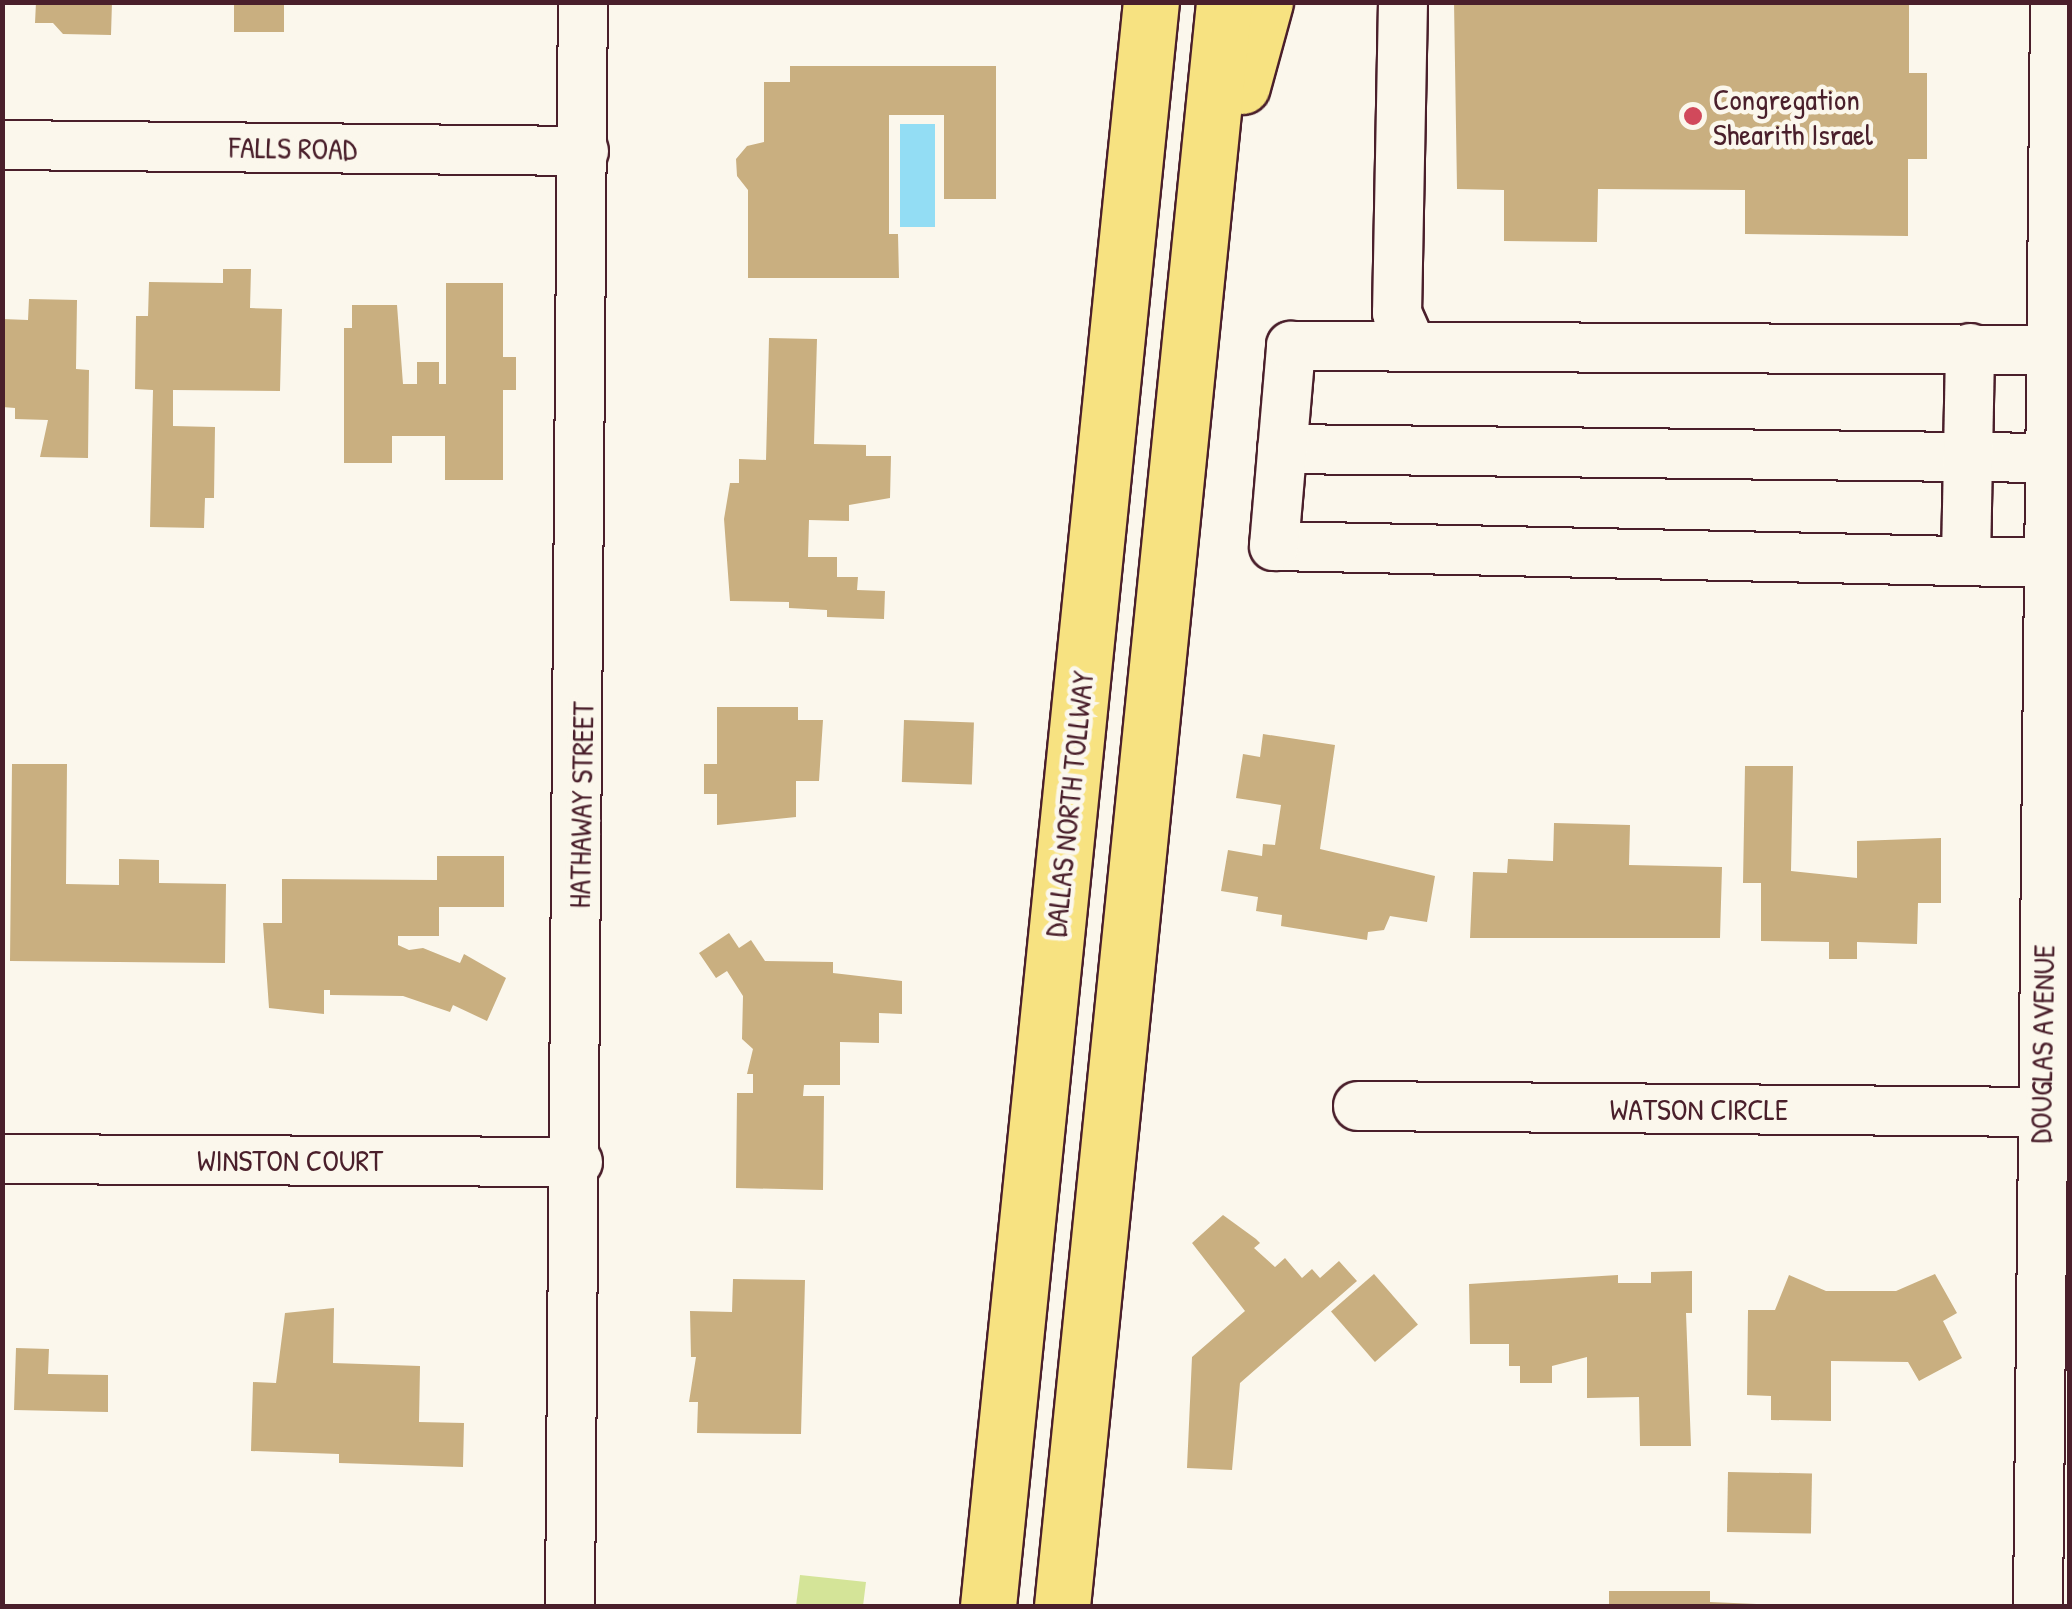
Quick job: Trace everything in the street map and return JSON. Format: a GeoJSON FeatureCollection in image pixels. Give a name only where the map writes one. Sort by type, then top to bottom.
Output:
{"type":"FeatureCollection","features":[{"type":"Feature","properties":{"kind":"highway"},"geometry":{"type":"LineString","coordinates":[[1134,2],[1140,120]]}},
{"type":"Feature","properties":{"kind":"highway","name":"DALLAS NORTH TOLLWAY"},"geometry":{"type":"LineString","coordinates":[[988,1606],[1152,2]]}},
{"type":"Feature","properties":{"kind":"highway"},"geometry":{"type":"LineString","coordinates":[[1062,1606],[1224,2]]}},
{"type":"Feature","properties":{"kind":"highway"},"geometry":{"type":"LineString","coordinates":[[1200,238],[1265,2]]}},
{"type":"Feature","properties":{"kind":"street","name":"HATHAWAY STREET"},"geometry":{"type":"LineString","coordinates":[[570,1606],[578,1162],[583,2]]}},
{"type":"Feature","properties":{"kind":"street"},"geometry":{"type":"LineString","coordinates":[[1402,2],[1397,313],[1412,347]]}},
{"type":"Feature","properties":{"kind":"street","name":"DOUGLAS AVENUE"},"geometry":{"type":"LineString","coordinates":[[2038,1606],[2054,1482],[2040,1112],[2058,791],[2047,458],[2062,122],[2055,2]]}},
{"type":"Feature","properties":{"kind":"street","name":"FALLS ROAD"},"geometry":{"type":"LineString","coordinates":[[2,145],[584,152]]}},
{"type":"Feature","properties":{"kind":"street"},"geometry":{"type":"LineString","coordinates":[[2049,563],[1274,546],[1291,346],[2050,350]]}},
{"type":"Feature","properties":{"kind":"street"},"geometry":{"type":"LineString","coordinates":[[1966,560],[1970,348]]}},
{"type":"Feature","properties":{"kind":"street"},"geometry":{"type":"LineString","coordinates":[[1282,449],[2047,458]]}},
{"type":"Feature","properties":{"kind":"street","name":"WATSON CIRCLE"},"geometry":{"type":"LineString","coordinates":[[1358,1106],[2040,1112]]}},
{"type":"Feature","properties":{"kind":"street","name":"WINSTON COURT"},"geometry":{"type":"LineString","coordinates":[[2,1159],[578,1162]]}},
{"type":"Feature","properties":{"kind":"green space"},"geometry":{"type":"Polygon","coordinates":[[[800,1575],[866,1582],[863,1606],[796,1606],[800,1575]]]}},
{"type":"Feature","properties":{"kind":"water"},"geometry":{"type":"Polygon","coordinates":[[[900,124],[935,124],[935,227],[900,227],[900,124]]]}},
{"type":"Feature","properties":{"kind":"building"},"geometry":{"type":"Polygon","coordinates":[[[36,2],[112,2],[111,35],[63,34],[53,23],[35,23],[36,2]]]}},
{"type":"Feature","properties":{"kind":"building"},"geometry":{"type":"Polygon","coordinates":[[[234,2],[284,2],[284,32],[234,32],[234,2]]]}},
{"type":"Feature","properties":{"kind":"building","name":"Congregation Shearith Israel"},"geometry":{"type":"Polygon","coordinates":[[[1454,2],[1909,2],[1909,73],[1927,73],[1927,159],[1908,159],[1908,236],[1745,234],[1745,190],[1598,189],[1597,242],[1504,241],[1504,190],[1457,189],[1454,2]]]}},
{"type":"Feature","properties":{"kind":"building"},"geometry":{"type":"Polygon","coordinates":[[[790,66],[996,66],[996,199],[944,199],[944,115],[889,115],[889,234],[898,234],[899,278],[748,278],[748,190],[737,176],[736,159],[747,146],[764,142],[764,82],[790,82],[790,66]]]}},
{"type":"Feature","properties":{"kind":"building"},"geometry":{"type":"Polygon","coordinates":[[[223,269],[251,269],[250,308],[282,309],[280,391],[173,390],[173,426],[215,427],[214,498],[205,498],[204,528],[150,527],[153,390],[135,389],[136,316],[148,316],[149,282],[223,283],[223,269]]]}},
{"type":"Feature","properties":{"kind":"building"},"geometry":{"type":"Polygon","coordinates":[[[446,283],[503,283],[503,357],[516,357],[516,390],[503,390],[503,480],[445,480],[445,436],[392,436],[392,463],[344,463],[344,328],[352,328],[352,305],[397,305],[403,384],[417,384],[417,362],[439,362],[439,384],[446,384],[446,283]]]}},
{"type":"Feature","properties":{"kind":"building"},"geometry":{"type":"Polygon","coordinates":[[[29,299],[77,300],[76,369],[89,370],[88,458],[40,457],[48,420],[15,419],[15,408],[2,407],[2,319],[28,320],[29,299]]]}},
{"type":"Feature","properties":{"kind":"building"},"geometry":{"type":"Polygon","coordinates":[[[769,338],[817,339],[814,444],[866,445],[866,456],[891,456],[890,498],[849,505],[849,521],[809,520],[808,557],[837,557],[837,577],[858,577],[857,590],[885,591],[884,619],[827,617],[827,610],[789,608],[789,602],[730,601],[724,519],[730,483],[739,483],[739,459],[766,460],[769,338]]]}},
{"type":"Feature","properties":{"kind":"building"},"geometry":{"type":"Polygon","coordinates":[[[717,707],[798,707],[798,720],[823,720],[819,781],[796,781],[796,817],[717,825],[717,794],[704,794],[704,764],[717,764],[717,707]]]}},
{"type":"Feature","properties":{"kind":"building"},"geometry":{"type":"Polygon","coordinates":[[[904,720],[974,722],[972,784],[902,782],[904,720]]]}},
{"type":"Feature","properties":{"kind":"building"},"geometry":{"type":"Polygon","coordinates":[[[1263,734],[1335,745],[1320,849],[1435,876],[1427,922],[1390,916],[1384,930],[1368,932],[1367,940],[1281,926],[1282,915],[1256,911],[1258,897],[1221,891],[1228,850],[1262,856],[1263,844],[1275,845],[1281,805],[1236,798],[1243,754],[1260,757],[1263,734]]]}},
{"type":"Feature","properties":{"kind":"building"},"geometry":{"type":"Polygon","coordinates":[[[12,764],[67,764],[66,884],[119,885],[119,859],[159,860],[159,883],[226,884],[225,963],[10,961],[12,764]]]}},
{"type":"Feature","properties":{"kind":"building"},"geometry":{"type":"Polygon","coordinates":[[[1745,766],[1793,766],[1791,871],[1857,878],[1857,841],[1941,838],[1941,903],[1918,903],[1917,944],[1857,942],[1857,959],[1829,959],[1829,942],[1761,941],[1761,883],[1743,883],[1745,766]]]}},
{"type":"Feature","properties":{"kind":"building"},"geometry":{"type":"Polygon","coordinates":[[[1554,823],[1630,825],[1629,865],[1722,867],[1720,938],[1470,938],[1473,872],[1507,873],[1508,859],[1553,861],[1554,823]]]}},
{"type":"Feature","properties":{"kind":"building"},"geometry":{"type":"Polygon","coordinates":[[[437,856],[504,856],[504,907],[439,907],[439,936],[398,936],[398,945],[409,950],[423,948],[460,963],[464,954],[506,978],[487,1021],[453,1005],[450,1012],[403,996],[330,995],[330,990],[324,990],[324,1014],[269,1008],[263,923],[282,923],[282,879],[437,880],[437,856]]]}},
{"type":"Feature","properties":{"kind":"building"},"geometry":{"type":"Polygon","coordinates":[[[729,933],[739,948],[751,940],[765,961],[833,962],[833,973],[902,981],[902,1014],[879,1013],[879,1043],[840,1042],[840,1085],[804,1085],[803,1096],[824,1096],[823,1190],[736,1188],[737,1093],[753,1093],[753,1074],[747,1074],[753,1049],[742,1039],[743,996],[727,971],[716,978],[699,953],[729,933]]]}},
{"type":"Feature","properties":{"kind":"building"},"geometry":{"type":"Polygon","coordinates":[[[1223,1215],[1260,1243],[1254,1248],[1275,1267],[1285,1258],[1302,1278],[1312,1269],[1320,1278],[1339,1261],[1357,1281],[1240,1383],[1232,1470],[1187,1468],[1192,1357],[1245,1311],[1192,1243],[1223,1215]]]}},
{"type":"Feature","properties":{"kind":"building"},"geometry":{"type":"Polygon","coordinates":[[[1692,1271],[1692,1313],[1686,1313],[1691,1446],[1640,1446],[1639,1397],[1587,1398],[1587,1357],[1552,1366],[1552,1383],[1520,1383],[1520,1366],[1509,1366],[1509,1344],[1470,1344],[1469,1284],[1618,1275],[1618,1283],[1651,1283],[1651,1272],[1692,1271]]]}},
{"type":"Feature","properties":{"kind":"building"},"geometry":{"type":"Polygon","coordinates":[[[1374,1274],[1418,1325],[1375,1362],[1331,1311],[1374,1274]]]}},
{"type":"Feature","properties":{"kind":"building"},"geometry":{"type":"Polygon","coordinates":[[[1935,1274],[1957,1313],[1943,1321],[1962,1358],[1919,1381],[1908,1362],[1831,1361],[1831,1421],[1771,1420],[1771,1396],[1747,1395],[1748,1310],[1775,1310],[1789,1275],[1826,1291],[1896,1291],[1935,1274]]]}},
{"type":"Feature","properties":{"kind":"building"},"geometry":{"type":"Polygon","coordinates":[[[733,1279],[805,1280],[801,1434],[697,1433],[698,1402],[689,1402],[696,1357],[691,1357],[690,1311],[732,1312],[733,1279]]]}},
{"type":"Feature","properties":{"kind":"building"},"geometry":{"type":"Polygon","coordinates":[[[334,1308],[333,1363],[420,1366],[419,1422],[464,1423],[463,1467],[339,1463],[339,1454],[251,1451],[253,1382],[276,1383],[285,1313],[334,1308]]]}},
{"type":"Feature","properties":{"kind":"building"},"geometry":{"type":"Polygon","coordinates":[[[16,1348],[49,1349],[48,1374],[108,1375],[108,1412],[14,1410],[16,1348]]]}},
{"type":"Feature","properties":{"kind":"building"},"geometry":{"type":"Polygon","coordinates":[[[1728,1472],[1812,1473],[1811,1533],[1727,1532],[1728,1472]]]}},
{"type":"Feature","properties":{"kind":"building"},"geometry":{"type":"Polygon","coordinates":[[[1609,1591],[1710,1591],[1710,1602],[1800,1606],[1609,1606],[1609,1591]]]}},
{"type":"Feature","properties":{"kind":"place","name":"Congregation Shearith Israel"},"geometry":{"type":"Point","coordinates":[1693,116]}}]}
